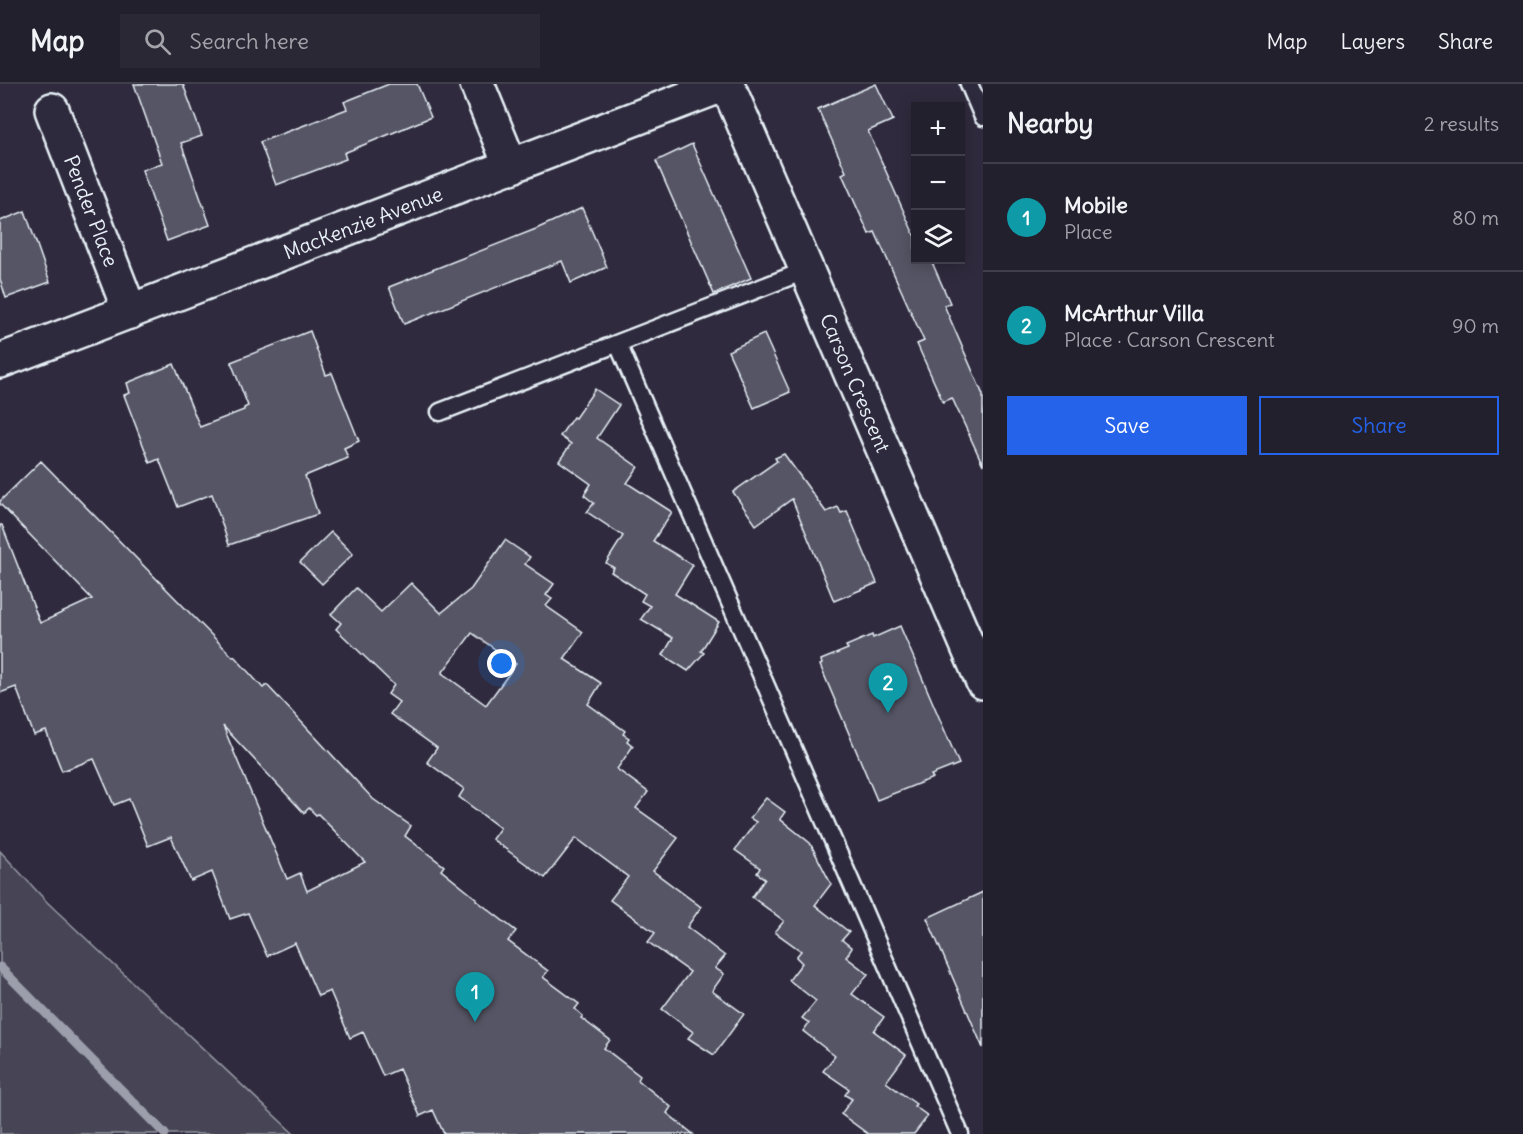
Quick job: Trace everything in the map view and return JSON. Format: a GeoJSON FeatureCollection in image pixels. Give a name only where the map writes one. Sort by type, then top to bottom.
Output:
{"type":"FeatureCollection","features":[{"type":"Feature","properties":{"kind":"street"},"geometry":{"type":"LineString","coordinates":[[477,84],[511,167]]}},
{"type":"Feature","properties":{"kind":"street","name":"MacKenzie Avenue"},"geometry":{"type":"LineString","coordinates":[[0,361],[726,84]]}},
{"type":"Feature","properties":{"kind":"street","name":"Carson Crescent"},"geometry":{"type":"LineString","coordinates":[[726,84],[983,682]]}},
{"type":"Feature","properties":{"kind":"street","name":"Pender Place"},"geometry":{"type":"LineString","coordinates":[[52,110],[130,312]]}},
{"type":"Feature","properties":{"kind":"lane"},"geometry":{"type":"LineString","coordinates":[[969,84],[983,117]]}},
{"type":"Feature","properties":{"kind":"lane"},"geometry":{"type":"LineString","coordinates":[[440,412],[807,270]]}},
{"type":"Feature","properties":{"kind":"lane"},"geometry":{"type":"LineString","coordinates":[[618,344],[960,1134]]}},
{"type":"Feature","properties":{"kind":"shaded area"},"geometry":{"type":"Polygon","coordinates":[[[0,851],[47,902],[294,1134],[0,1134],[0,851]]]}},
{"type":"Feature","properties":{"kind":"building"},"geometry":{"type":"Polygon","coordinates":[[[134,84],[183,84],[202,136],[181,143],[210,225],[167,241],[142,170],[162,163],[134,84]]]}},
{"type":"Feature","properties":{"kind":"building"},"geometry":{"type":"Polygon","coordinates":[[[389,84],[417,84],[431,117],[344,153],[346,159],[276,185],[260,142],[347,109],[344,102],[389,84]]]}},
{"type":"Feature","properties":{"kind":"building"},"geometry":{"type":"Polygon","coordinates":[[[876,84],[893,120],[868,131],[911,228],[911,264],[933,264],[950,303],[944,305],[983,395],[983,465],[952,398],[943,402],[917,344],[924,341],[875,232],[869,234],[842,174],[846,172],[818,109],[876,84]]]}},
{"type":"Feature","properties":{"kind":"building"},"geometry":{"type":"Polygon","coordinates":[[[692,144],[751,278],[714,294],[656,161],[692,144]]]}},
{"type":"Feature","properties":{"kind":"building"},"geometry":{"type":"Polygon","coordinates":[[[582,208],[607,267],[571,283],[562,261],[404,324],[389,287],[536,229],[582,208]]]}},
{"type":"Feature","properties":{"kind":"building"},"geometry":{"type":"Polygon","coordinates":[[[25,211],[50,282],[6,298],[0,279],[0,221],[25,211]]]}},
{"type":"Feature","properties":{"kind":"building"},"geometry":{"type":"Polygon","coordinates":[[[310,331],[326,375],[332,373],[359,441],[344,448],[348,458],[305,476],[318,514],[229,545],[212,494],[178,507],[159,459],[150,463],[124,395],[130,393],[127,383],[174,364],[200,427],[244,410],[248,406],[231,362],[310,331]]]}},
{"type":"Feature","properties":{"kind":"building"},"geometry":{"type":"Polygon","coordinates":[[[764,334],[790,392],[754,408],[728,351],[764,334]]]}},
{"type":"Feature","properties":{"kind":"building"},"geometry":{"type":"Polygon","coordinates":[[[595,389],[619,405],[597,438],[638,467],[627,483],[672,512],[653,541],[693,565],[675,594],[719,622],[701,651],[704,653],[688,671],[663,655],[673,638],[641,619],[650,606],[641,601],[645,594],[611,572],[614,568],[606,563],[623,536],[587,512],[594,503],[584,495],[591,484],[559,461],[571,444],[560,436],[595,389]]]}},
{"type":"Feature","properties":{"kind":"building"},"geometry":{"type":"Polygon","coordinates":[[[784,454],[826,512],[838,507],[841,513],[847,511],[877,583],[834,601],[792,499],[756,525],[733,492],[777,461],[775,458],[784,454]]]}},
{"type":"Feature","properties":{"kind":"building"},"geometry":{"type":"Polygon","coordinates":[[[41,461],[263,688],[267,685],[373,799],[411,826],[405,836],[444,866],[441,870],[516,931],[508,941],[548,971],[543,977],[579,1004],[575,1009],[583,1016],[581,1018],[610,1040],[604,1048],[640,1076],[638,1080],[671,1107],[667,1113],[693,1134],[444,1134],[433,1110],[420,1116],[399,1069],[383,1076],[363,1032],[350,1038],[330,991],[318,996],[295,943],[267,956],[248,913],[230,919],[212,872],[191,881],[171,837],[148,846],[129,799],[114,805],[94,759],[62,771],[46,731],[34,735],[16,687],[0,693],[0,525],[2,525],[40,623],[92,599],[0,504],[0,501],[41,461]],[[223,726],[287,879],[300,873],[307,891],[365,862],[318,814],[316,815],[309,808],[304,813],[223,726]]]}},
{"type":"Feature","properties":{"kind":"building"},"geometry":{"type":"Polygon","coordinates":[[[331,532],[353,554],[322,584],[300,562],[331,532]]]}},
{"type":"Feature","properties":{"kind":"building"},"geometry":{"type":"Polygon","coordinates":[[[505,540],[530,557],[525,564],[554,584],[546,595],[552,599],[546,606],[583,632],[564,659],[601,683],[588,704],[625,731],[623,734],[629,738],[627,741],[633,746],[617,769],[648,792],[636,808],[678,838],[653,871],[701,907],[687,927],[725,956],[715,968],[724,974],[712,991],[744,1014],[714,1055],[688,1038],[693,1032],[662,1009],[690,972],[648,942],[655,933],[610,900],[628,877],[576,838],[545,878],[492,839],[500,828],[459,797],[464,789],[427,762],[437,748],[390,714],[399,702],[388,694],[394,685],[336,629],[341,623],[331,614],[356,588],[381,612],[411,583],[441,613],[471,589],[505,540]],[[472,633],[442,673],[486,705],[516,664],[472,633]]]}},
{"type":"Feature","properties":{"kind":"building"},"geometry":{"type":"Polygon","coordinates":[[[900,626],[959,764],[931,775],[933,778],[877,800],[820,665],[821,660],[848,649],[846,646],[872,635],[873,638],[900,626]]]}},
{"type":"Feature","properties":{"kind":"building"},"geometry":{"type":"Polygon","coordinates":[[[766,798],[785,812],[780,819],[810,843],[831,884],[815,905],[849,932],[842,940],[852,948],[846,957],[868,974],[852,994],[884,1017],[874,1031],[906,1055],[886,1082],[928,1116],[914,1134],[868,1134],[841,1114],[852,1099],[845,1095],[849,1089],[823,1071],[835,1056],[803,1031],[809,1023],[802,1018],[816,1001],[789,980],[802,963],[796,957],[801,951],[775,932],[784,921],[752,897],[765,879],[757,873],[760,868],[735,850],[756,822],[750,818],[766,798]]]}},
{"type":"Feature","properties":{"kind":"building"},"geometry":{"type":"Polygon","coordinates":[[[983,892],[983,1048],[927,918],[983,892]]]}},
{"type":"Feature","properties":{"kind":"waterway"},"geometry":{"type":"LineString","coordinates":[[0,967],[165,1134]]}},
{"type":"Feature","properties":{"kind":"place","name":"McArthur Villa"},"geometry":{"type":"Point","coordinates":[888,713]}},
{"type":"Feature","properties":{"kind":"place","name":"Mobile"},"geometry":{"type":"Point","coordinates":[475,1022]}}]}
